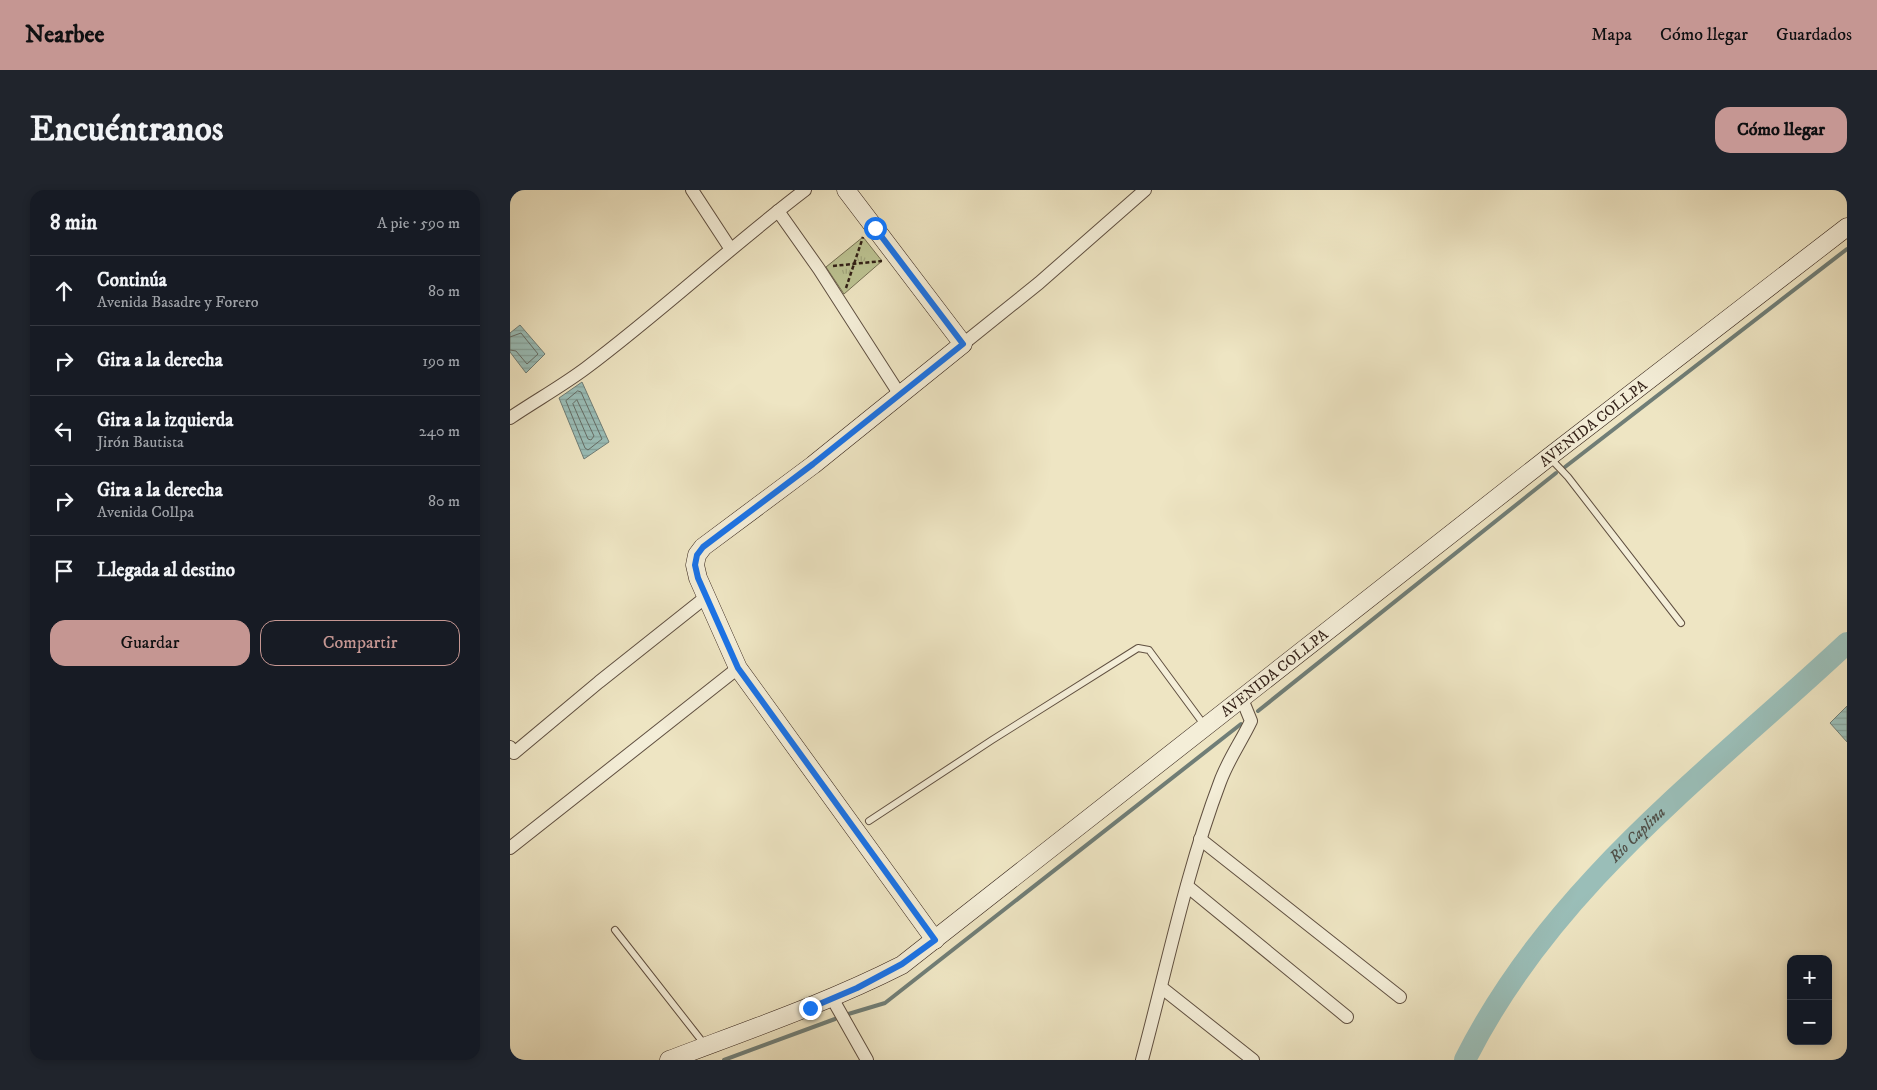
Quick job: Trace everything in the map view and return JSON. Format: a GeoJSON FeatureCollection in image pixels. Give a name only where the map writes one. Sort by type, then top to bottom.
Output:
{"type":"FeatureCollection","features":[{"type":"Feature","properties":{"kind":"main road"},"geometry":{"type":"LineString","coordinates":[[846,190],[963,344],[813,464],[709,542],[697,555],[695,565],[706,597],[738,668],[935,940]]}},
{"type":"Feature","properties":{"kind":"main road","name":"AVENIDA COLLPA"},"geometry":{"type":"LineString","coordinates":[[668,1060],[832,998],[902,964],[1549,457],[1847,227]]}},
{"type":"Feature","properties":{"kind":"street"},"geometry":{"type":"LineString","coordinates":[[692,190],[730,248]]}},
{"type":"Feature","properties":{"kind":"street"},"geometry":{"type":"LineString","coordinates":[[510,418],[585,369],[682,291],[730,248],[805,190]]}},
{"type":"Feature","properties":{"kind":"street"},"geometry":{"type":"LineString","coordinates":[[963,344],[1039,283],[1145,190]]}},
{"type":"Feature","properties":{"kind":"street"},"geometry":{"type":"LineString","coordinates":[[778,211],[819,269],[900,395]]}},
{"type":"Feature","properties":{"kind":"street"},"geometry":{"type":"LineString","coordinates":[[512,750],[706,597]]}},
{"type":"Feature","properties":{"kind":"street"},"geometry":{"type":"LineString","coordinates":[[510,848],[738,668]]}},
{"type":"Feature","properties":{"kind":"street"},"geometry":{"type":"LineString","coordinates":[[1142,1060],[1200,839],[1231,756],[1241,742],[1251,721],[1242,699]]}},
{"type":"Feature","properties":{"kind":"street"},"geometry":{"type":"LineString","coordinates":[[1200,839],[1400,997]]}},
{"type":"Feature","properties":{"kind":"street"},"geometry":{"type":"LineString","coordinates":[[1187,886],[1347,1018]]}},
{"type":"Feature","properties":{"kind":"street"},"geometry":{"type":"LineString","coordinates":[[1162,988],[1253,1060]]}},
{"type":"Feature","properties":{"kind":"street"},"geometry":{"type":"LineString","coordinates":[[832,998],[867,1060]]}},
{"type":"Feature","properties":{"kind":"lane"},"geometry":{"type":"LineString","coordinates":[[1549,457],[1568,477],[1682,623]]}},
{"type":"Feature","properties":{"kind":"lane"},"geometry":{"type":"LineString","coordinates":[[869,821],[992,740],[1138,648],[1150,650],[1206,727]]}},
{"type":"Feature","properties":{"kind":"lane"},"geometry":{"type":"LineString","coordinates":[[614,930],[705,1046]]}},
{"type":"Feature","properties":{"kind":"path"},"geometry":{"type":"LineString","coordinates":[[844,294],[863,237]]}},
{"type":"Feature","properties":{"kind":"path"},"geometry":{"type":"LineString","coordinates":[[826,267],[882,261]]}},
{"type":"Feature","properties":{"kind":"green space"},"geometry":{"type":"Polygon","coordinates":[[[863,237],[882,261],[844,294],[826,267],[863,237]]]}},
{"type":"Feature","properties":{"kind":"water"},"geometry":{"type":"Polygon","coordinates":[[[520,325],[545,354],[526,373],[510,352],[510,333],[520,325]]]}},
{"type":"Feature","properties":{"kind":"water"},"geometry":{"type":"Polygon","coordinates":[[[582,382],[609,442],[584,459],[559,398],[582,382]]]}},
{"type":"Feature","properties":{"kind":"water"},"geometry":{"type":"Polygon","coordinates":[[[1847,706],[1847,742],[1830,723],[1847,706]]]}},
{"type":"Feature","properties":{"kind":"waterway"},"geometry":{"type":"LineString","coordinates":[[1565,467],[1847,249]]}},
{"type":"Feature","properties":{"kind":"waterway"},"geometry":{"type":"LineString","coordinates":[[1258,711],[1556,473]]}},
{"type":"Feature","properties":{"kind":"waterway","name":"Río Caplina"},"geometry":{"type":"LineString","coordinates":[[1465,1060],[1501,997],[1542,940],[1587,886],[1636,835],[1688,786],[1847,643]]}},
{"type":"Feature","properties":{"kind":"waterway"},"geometry":{"type":"LineString","coordinates":[[845,1015],[885,1003],[1241,724]]}},
{"type":"Feature","properties":{"kind":"waterway"},"geometry":{"type":"LineString","coordinates":[[724,1060],[835,1019]]}},
{"type":"Feature","properties":{"kind":"route"},"geometry":{"type":"LineString","coordinates":[[810,1008],[857,988],[902,964],[935,940],[738,668],[698,578],[695,565],[697,555],[703,547],[721,532],[813,464],[963,344],[875,228]]}}]}
